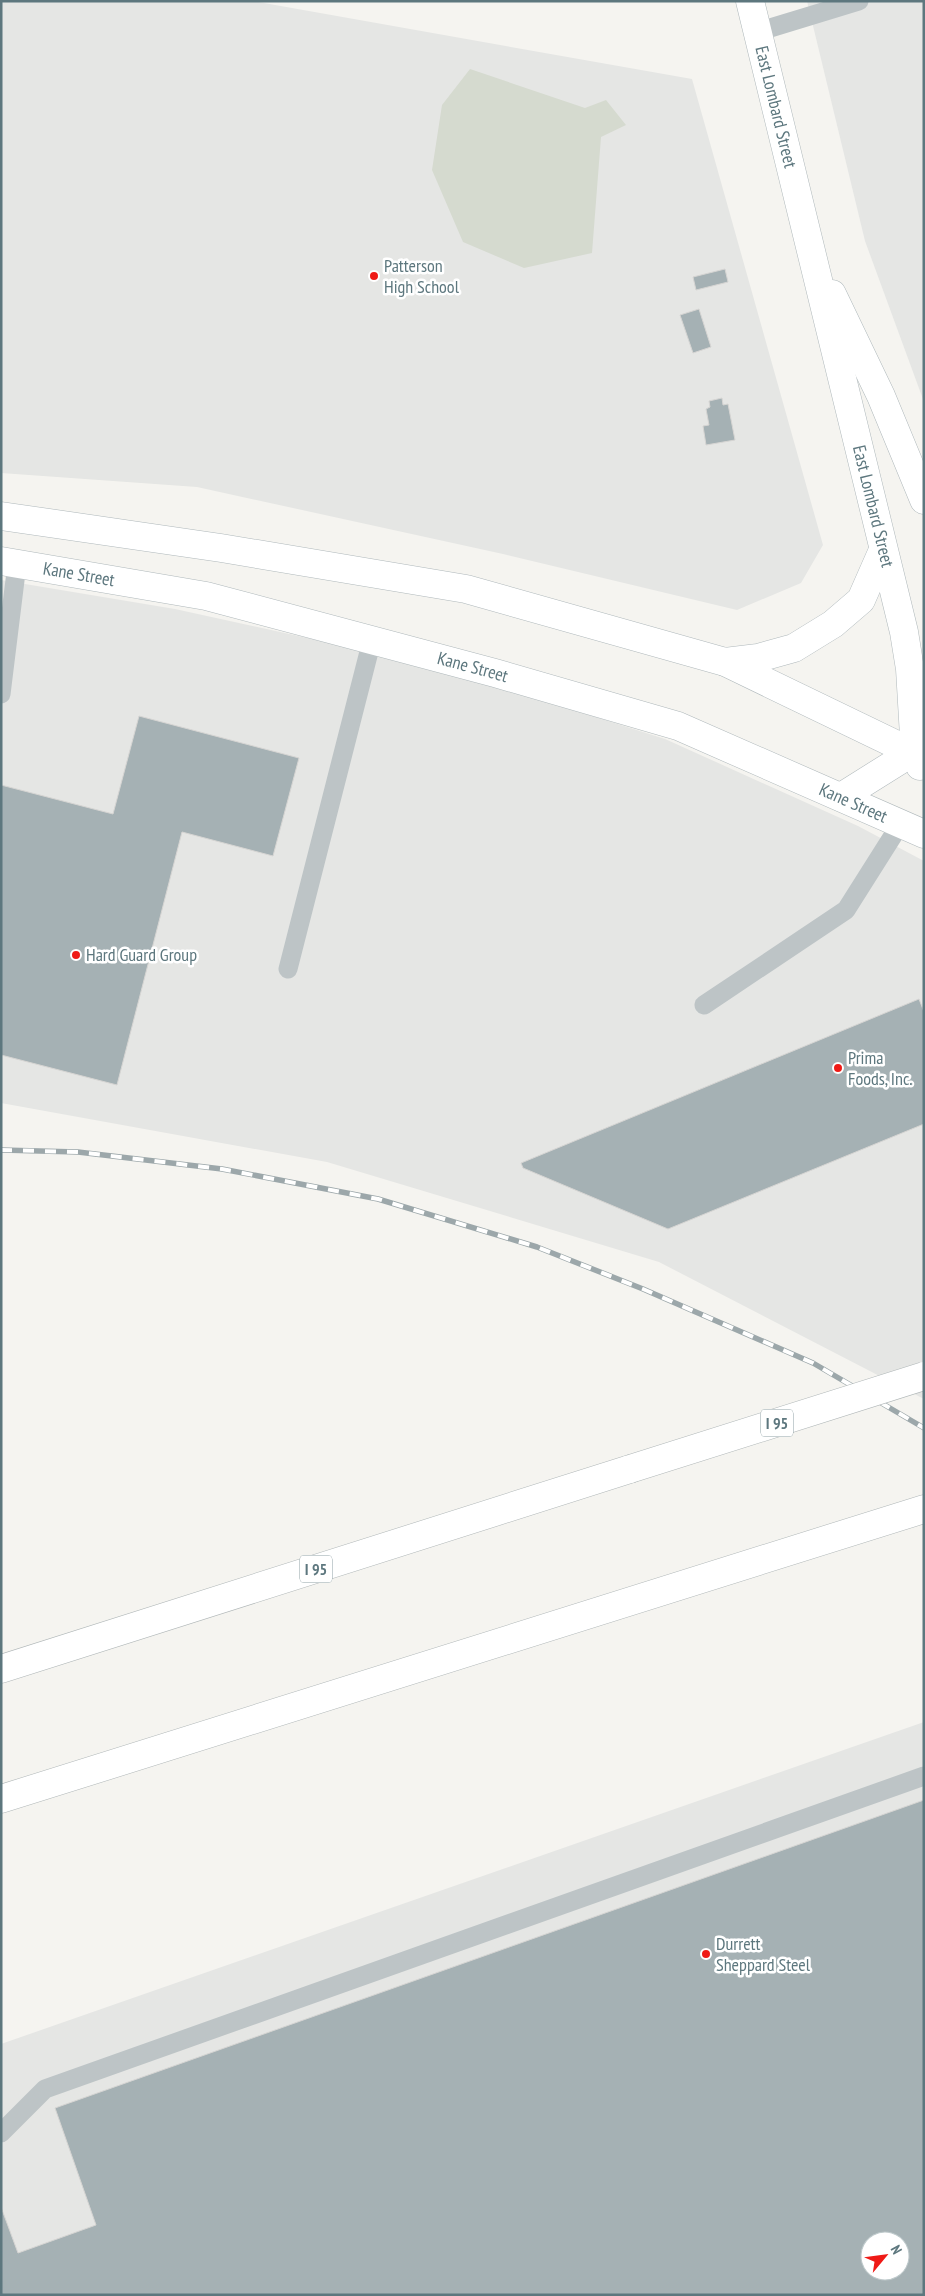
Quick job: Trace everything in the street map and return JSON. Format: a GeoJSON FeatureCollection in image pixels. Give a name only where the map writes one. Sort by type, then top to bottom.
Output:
{"type":"FeatureCollection","features":[{"type":"Feature","properties":{"kind":"main road","name":"East Lombard Street"},"geometry":{"type":"LineString","coordinates":[[750,1],[807,241],[904,632],[922,758]]}},
{"type":"Feature","properties":{"kind":"main road","name":"East Lombard Street"},"geometry":{"type":"LineString","coordinates":[[807,241],[880,396],[924,500]]}},
{"type":"Feature","properties":{"kind":"main road"},"geometry":{"type":"LineString","coordinates":[[1,516],[221,548],[466,589],[725,662],[922,758]]}},
{"type":"Feature","properties":{"kind":"main road"},"geometry":{"type":"LineString","coordinates":[[725,662],[758,658],[794,648],[833,624],[861,600],[883,550]]}},
{"type":"Feature","properties":{"kind":"main road","name":"Kane Street"},"geometry":{"type":"LineString","coordinates":[[9,562],[206,596],[495,673],[678,726],[912,829]]}},
{"type":"Feature","properties":{"kind":"main road"},"geometry":{"type":"LineString","coordinates":[[841,797],[922,758]]}},
{"type":"Feature","properties":{"kind":"main road","name":"I 95"},"geometry":{"type":"LineString","coordinates":[[1,1669],[924,1376]]}},
{"type":"Feature","properties":{"kind":"main road"},"geometry":{"type":"LineString","coordinates":[[1,1799],[924,1509]]}},
{"type":"Feature","properties":{"kind":"lane"},"geometry":{"type":"LineString","coordinates":[[757,32],[859,1]]}},
{"type":"Feature","properties":{"kind":"lane"},"geometry":{"type":"LineString","coordinates":[[1,694],[9,562]]}},
{"type":"Feature","properties":{"kind":"lane"},"geometry":{"type":"LineString","coordinates":[[288,969],[372,640]]}},
{"type":"Feature","properties":{"kind":"lane"},"geometry":{"type":"LineString","coordinates":[[704,1005],[846,910],[912,829]]}},
{"type":"Feature","properties":{"kind":"lane"},"geometry":{"type":"LineString","coordinates":[[1,2133],[45,2089],[924,1776]]}},
{"type":"Feature","properties":{"kind":"shaded area","name":"Patterson High School"},"geometry":{"type":"Polygon","coordinates":[[[1,1],[252,1],[692,79],[823,545],[801,583],[737,610],[503,554],[197,487],[1,473],[1,1]]]}},
{"type":"Feature","properties":{"kind":"shaded area"},"geometry":{"type":"Polygon","coordinates":[[[807,1],[924,1],[924,402],[865,241],[807,1]]]}},
{"type":"Feature","properties":{"kind":"shaded area"},"geometry":{"type":"Polygon","coordinates":[[[470,69],[585,108],[606,100],[626,125],[601,137],[592,253],[524,268],[463,242],[432,170],[442,105],[470,69]]]}},
{"type":"Feature","properties":{"kind":"shaded area"},"geometry":{"type":"Polygon","coordinates":[[[1,580],[175,609],[435,666],[665,739],[858,826],[924,861],[924,1399],[659,1262],[327,1162],[1,1103],[1,580]]]}},
{"type":"Feature","properties":{"kind":"shaded area","name":"Durrett Sheppard Steel"},"geometry":{"type":"Polygon","coordinates":[[[924,1722],[924,2295],[1,2295],[1,2044],[924,1722]]]}},
{"type":"Feature","properties":{"kind":"building"},"geometry":{"type":"Polygon","coordinates":[[[725,269],[728,282],[696,290],[693,277],[725,269]]]}},
{"type":"Feature","properties":{"kind":"building"},"geometry":{"type":"Polygon","coordinates":[[[699,309],[711,347],[693,353],[680,315],[699,309]]]}},
{"type":"Feature","properties":{"kind":"building"},"geometry":{"type":"Polygon","coordinates":[[[722,398],[723,405],[728,404],[735,440],[706,445],[703,426],[709,425],[706,409],[710,407],[709,401],[722,398]]]}},
{"type":"Feature","properties":{"kind":"building","name":"Hard Guard Group"},"geometry":{"type":"Polygon","coordinates":[[[139,716],[299,758],[273,856],[182,832],[117,1085],[1,1055],[1,785],[113,814],[139,716]]]}},
{"type":"Feature","properties":{"kind":"building","name":"Prima Foods, Inc."},"geometry":{"type":"Polygon","coordinates":[[[919,999],[924,1012],[924,1124],[668,1229],[523,1168],[521,1163],[919,999]]]}},
{"type":"Feature","properties":{"kind":"building","name":"Durrett Sheppard Steel"},"geometry":{"type":"Polygon","coordinates":[[[924,1800],[924,2295],[1,2295],[1,2207],[18,2253],[96,2225],[55,2108],[924,1800]]]}},
{"type":"Feature","properties":{"kind":"railway"},"geometry":{"type":"LineString","coordinates":[[1,1150],[78,1152],[222,1169],[378,1199],[537,1247],[643,1289],[813,1363],[924,1428]]}},
{"type":"Feature","properties":{"kind":"place","name":"Patterson High School"},"geometry":{"type":"Point","coordinates":[374,276]}},
{"type":"Feature","properties":{"kind":"place","name":"Hard Guard Group"},"geometry":{"type":"Point","coordinates":[76,955]}},
{"type":"Feature","properties":{"kind":"place","name":"Prima Foods, Inc."},"geometry":{"type":"Point","coordinates":[838,1068]}},
{"type":"Feature","properties":{"kind":"place","name":"Durrett Sheppard Steel"},"geometry":{"type":"Point","coordinates":[706,1954]}}]}
